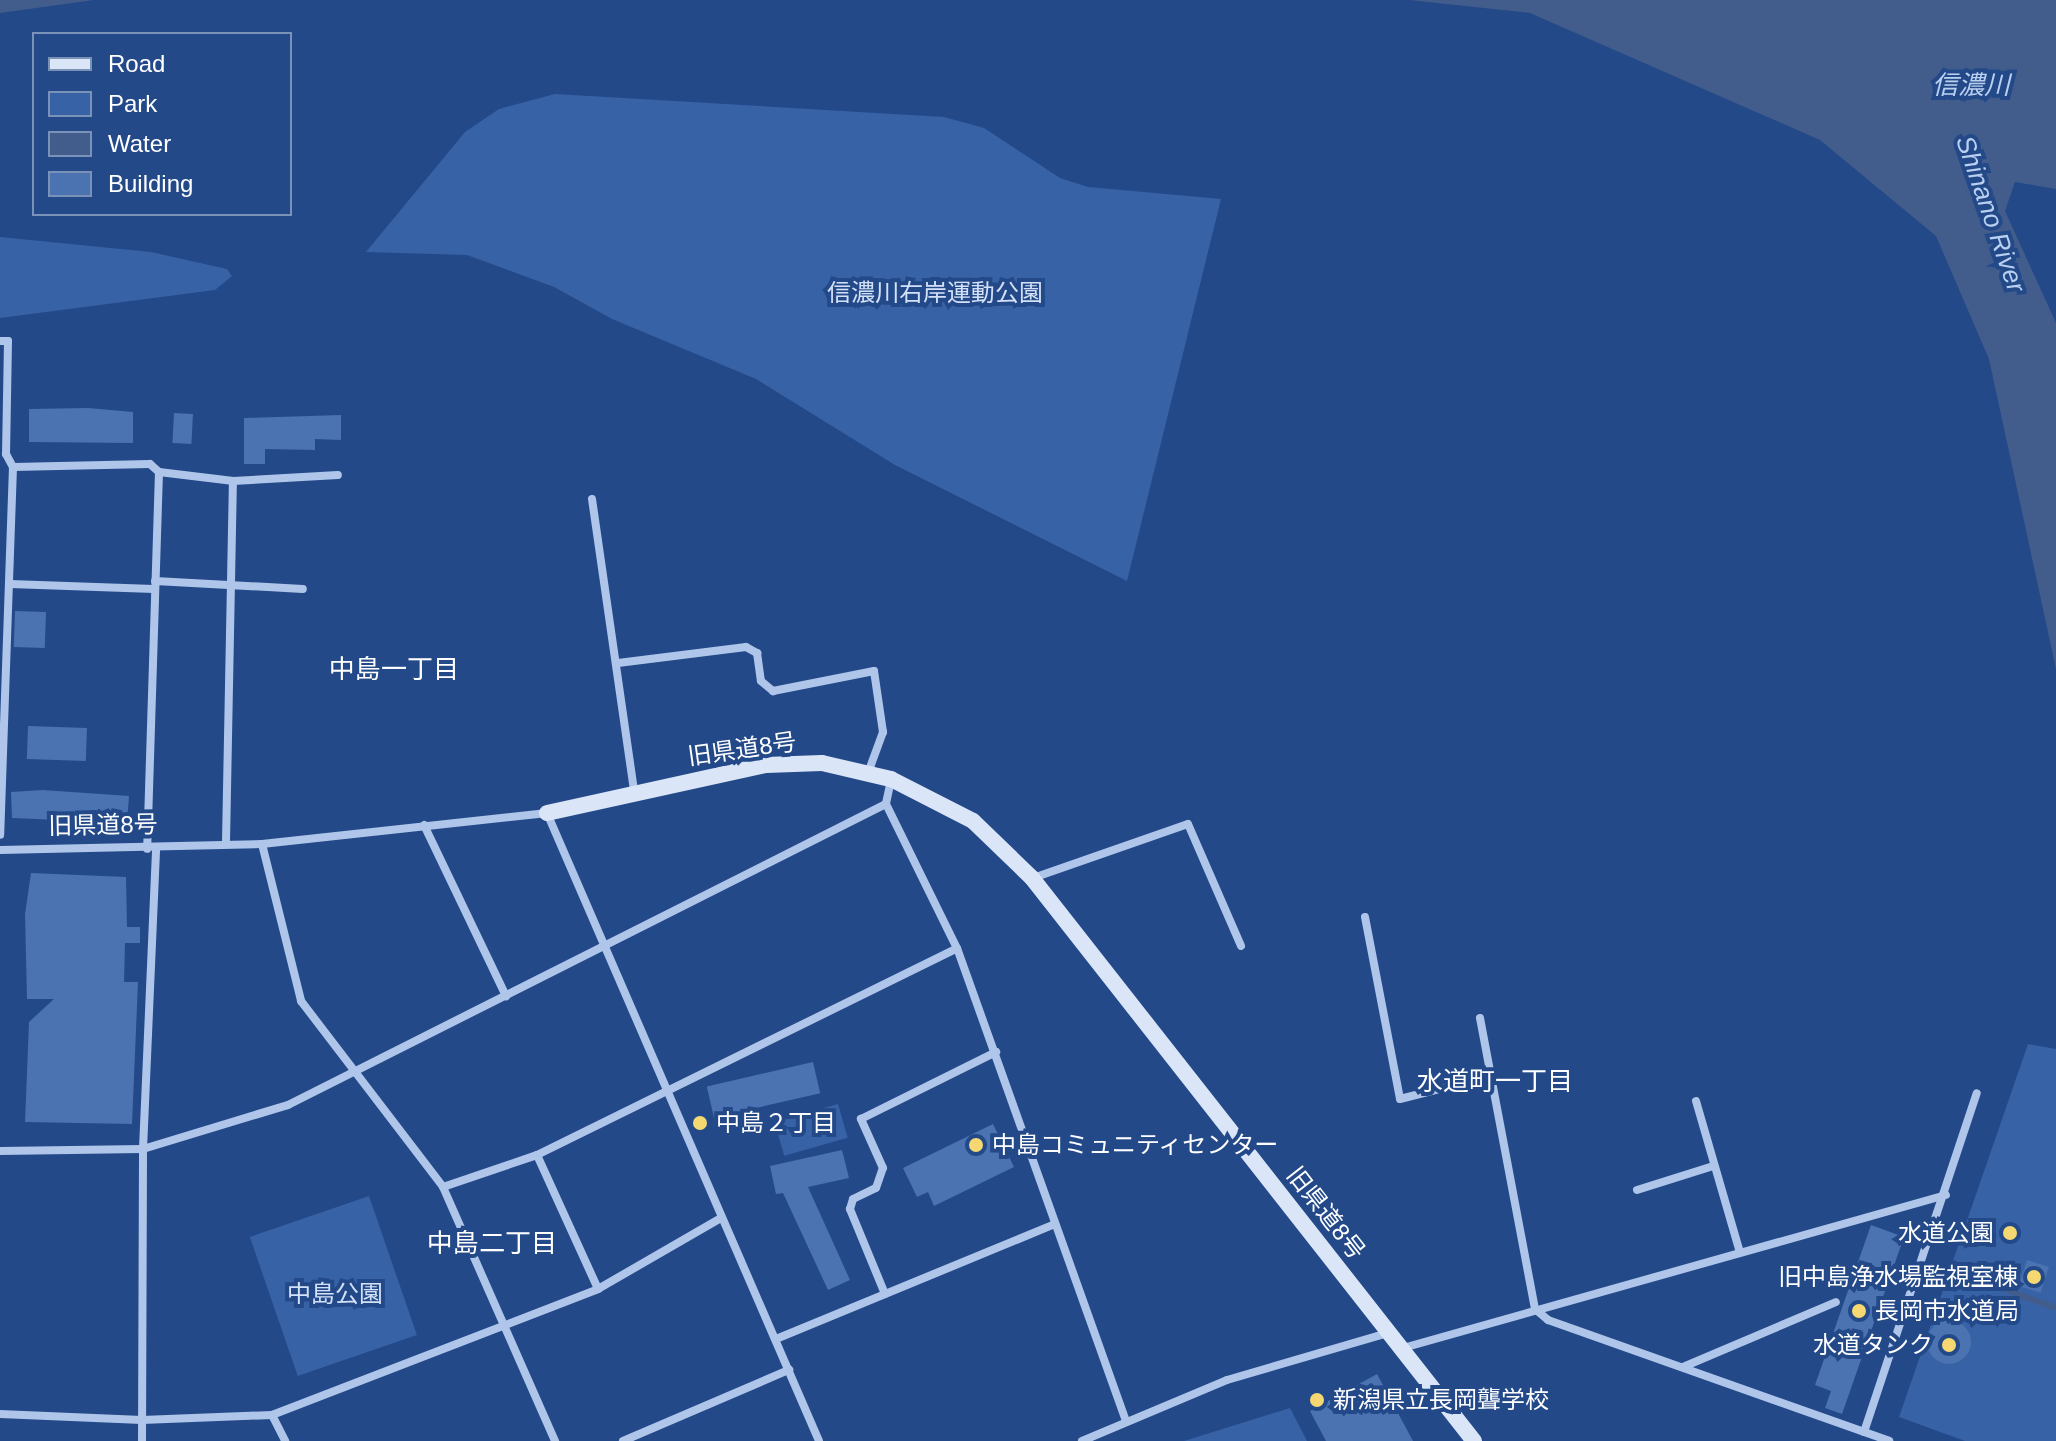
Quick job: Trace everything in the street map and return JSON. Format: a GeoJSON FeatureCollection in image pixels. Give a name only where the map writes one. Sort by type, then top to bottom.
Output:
{"type":"FeatureCollection","features":[{"type":"Feature","properties":{"kind":"street"},"geometry":{"type":"LineString","coordinates":[[0,341],[8,341],[6,454],[13,467],[0,835]]}},
{"type":"Feature","properties":{"kind":"street"},"geometry":{"type":"LineString","coordinates":[[13,467],[150,464],[159,472],[233,481],[338,475]]}},
{"type":"Feature","properties":{"kind":"street"},"geometry":{"type":"LineString","coordinates":[[142,1441],[143,1149],[159,472]]}},
{"type":"Feature","properties":{"kind":"street"},"geometry":{"type":"LineString","coordinates":[[226,842],[233,481]]}},
{"type":"Feature","properties":{"kind":"street"},"geometry":{"type":"LineString","coordinates":[[592,499],[618,663],[634,792]]}},
{"type":"Feature","properties":{"kind":"street"},"geometry":{"type":"LineString","coordinates":[[10,584],[231,584],[303,589]]}},
{"type":"Feature","properties":{"kind":"street"},"geometry":{"type":"LineString","coordinates":[[618,663],[746,647],[757,653],[761,681],[773,691],[874,671],[883,732],[868,773]]}},
{"type":"Feature","properties":{"kind":"street","name":"旧県道8号"},"geometry":{"type":"LineString","coordinates":[[0,850],[152,849],[226,842],[262,844],[547,813],[766,765],[822,763],[891,779],[973,821],[1032,878],[1474,1441]]}},
{"type":"Feature","properties":{"kind":"street"},"geometry":{"type":"LineString","coordinates":[[891,779],[886,804],[957,948],[1126,1421]]}},
{"type":"Feature","properties":{"kind":"street"},"geometry":{"type":"LineString","coordinates":[[0,1151],[143,1149],[288,1105],[351,1068],[506,996],[886,804]]}},
{"type":"Feature","properties":{"kind":"street"},"geometry":{"type":"LineString","coordinates":[[547,813],[819,1441]]}},
{"type":"Feature","properties":{"kind":"street"},"geometry":{"type":"LineString","coordinates":[[1032,878],[1188,824],[1241,946]]}},
{"type":"Feature","properties":{"kind":"street"},"geometry":{"type":"LineString","coordinates":[[424,825],[506,996]]}},
{"type":"Feature","properties":{"kind":"street"},"geometry":{"type":"LineString","coordinates":[[262,844],[301,1001],[443,1187],[555,1441]]}},
{"type":"Feature","properties":{"kind":"street"},"geometry":{"type":"LineString","coordinates":[[1365,917],[1400,1099],[1490,1076]]}},
{"type":"Feature","properties":{"kind":"street"},"geometry":{"type":"LineString","coordinates":[[443,1187],[537,1155],[957,948]]}},
{"type":"Feature","properties":{"kind":"street"},"geometry":{"type":"LineString","coordinates":[[1480,1018],[1535,1309],[1548,1320],[1889,1441]]}},
{"type":"Feature","properties":{"kind":"street"},"geometry":{"type":"LineString","coordinates":[[885,1294],[850,1209],[853,1199],[876,1188],[883,1168],[861,1119],[996,1052]]}},
{"type":"Feature","properties":{"kind":"street"},"geometry":{"type":"LineString","coordinates":[[1864,1432],[1946,1195],[1977,1093]]}},
{"type":"Feature","properties":{"kind":"street"},"geometry":{"type":"LineString","coordinates":[[1696,1101],[1740,1252]]}},
{"type":"Feature","properties":{"kind":"street"},"geometry":{"type":"LineString","coordinates":[[537,1155],[598,1289]]}},
{"type":"Feature","properties":{"kind":"street"},"geometry":{"type":"LineString","coordinates":[[1637,1190],[1713,1166]]}},
{"type":"Feature","properties":{"kind":"street"},"geometry":{"type":"LineString","coordinates":[[1403,1348],[1946,1195]]}},
{"type":"Feature","properties":{"kind":"street"},"geometry":{"type":"LineString","coordinates":[[0,1414],[142,1420],[272,1415],[501,1322],[598,1289],[721,1218]]}},
{"type":"Feature","properties":{"kind":"street"},"geometry":{"type":"LineString","coordinates":[[776,1339],[1055,1224]]}},
{"type":"Feature","properties":{"kind":"street"},"geometry":{"type":"LineString","coordinates":[[1683,1367],[1836,1302]]}},
{"type":"Feature","properties":{"kind":"street"},"geometry":{"type":"LineString","coordinates":[[1082,1441],[1227,1380],[1388,1333]]}},
{"type":"Feature","properties":{"kind":"street"},"geometry":{"type":"LineString","coordinates":[[623,1441],[789,1370]]}},
{"type":"Feature","properties":{"kind":"street"},"geometry":{"type":"LineString","coordinates":[[272,1415],[285,1441]]}},
{"type":"Feature","properties":{"kind":"green space","name":"信濃川右岸運動公園"},"geometry":{"type":"Polygon","coordinates":[[[555,94],[944,117],[984,128],[1060,178],[1088,187],[1221,199],[1127,581],[895,465],[756,379],[612,319],[554,287],[467,255],[366,252],[465,132],[499,109],[555,94]]]}},
{"type":"Feature","properties":{"kind":"green space"},"geometry":{"type":"Polygon","coordinates":[[[0,237],[151,252],[227,269],[232,276],[215,290],[0,318],[0,237]]]}},
{"type":"Feature","properties":{"kind":"green space","name":"水道公園"},"geometry":{"type":"Polygon","coordinates":[[[2028,1044],[2056,1049],[2056,1441],[1965,1441],[1899,1417],[2028,1044]]]}},
{"type":"Feature","properties":{"kind":"green space"},"geometry":{"type":"Polygon","coordinates":[[[838,1104],[848,1138],[784,1156],[775,1122],[838,1104]]]}},
{"type":"Feature","properties":{"kind":"green space","name":"中島公園"},"geometry":{"type":"Polygon","coordinates":[[[369,1196],[417,1335],[298,1376],[250,1237],[369,1196]]]}},
{"type":"Feature","properties":{"kind":"green space"},"geometry":{"type":"Polygon","coordinates":[[[1290,1408],[1307,1441],[1184,1441],[1290,1408]]]}},
{"type":"Feature","properties":{"kind":"water"},"geometry":{"type":"Polygon","coordinates":[[[0,0],[94,0],[0,13],[0,0]]]}},
{"type":"Feature","properties":{"kind":"water","name":"信濃川"},"geometry":{"type":"Polygon","coordinates":[[[1409,0],[2056,0],[2056,189],[2015,182],[2005,211],[2056,323],[2056,669],[1989,359],[1936,236],[1820,140],[1530,13],[1409,0]]]}},
{"type":"Feature","properties":{"kind":"building"},"geometry":{"type":"Polygon","coordinates":[[[88,408],[133,412],[133,443],[29,442],[29,409],[88,408]]]}},
{"type":"Feature","properties":{"kind":"building"},"geometry":{"type":"Polygon","coordinates":[[[174,413],[193,414],[191,444],[172,443],[174,413]]]}},
{"type":"Feature","properties":{"kind":"building"},"geometry":{"type":"Polygon","coordinates":[[[341,415],[341,440],[315,439],[315,450],[265,449],[265,464],[244,464],[244,418],[341,415]]]}},
{"type":"Feature","properties":{"kind":"building"},"geometry":{"type":"Polygon","coordinates":[[[15,611],[46,612],[45,648],[14,647],[15,611]]]}},
{"type":"Feature","properties":{"kind":"building"},"geometry":{"type":"Polygon","coordinates":[[[28,726],[87,728],[86,761],[27,759],[28,726]]]}},
{"type":"Feature","properties":{"kind":"building"},"geometry":{"type":"Polygon","coordinates":[[[43,790],[129,796],[127,823],[12,818],[11,792],[43,790]]]}},
{"type":"Feature","properties":{"kind":"building"},"geometry":{"type":"Polygon","coordinates":[[[31,873],[126,877],[127,927],[140,927],[140,943],[125,943],[124,982],[138,982],[132,1124],[25,1122],[29,1022],[54,999],[27,999],[25,914],[31,873]]]}},
{"type":"Feature","properties":{"kind":"building"},"geometry":{"type":"Polygon","coordinates":[[[813,1062],[820,1093],[714,1118],[707,1087],[813,1062]]]}},
{"type":"Feature","properties":{"kind":"building","name":"中島コミュニティセンター"},"geometry":{"type":"Polygon","coordinates":[[[993,1124],[1014,1167],[934,1206],[928,1192],[917,1197],[903,1168],[993,1124]]]}},
{"type":"Feature","properties":{"kind":"building"},"geometry":{"type":"Polygon","coordinates":[[[842,1150],[849,1178],[808,1187],[850,1280],[828,1290],[783,1193],[776,1194],[770,1166],[842,1150]]]}},
{"type":"Feature","properties":{"kind":"building","name":"長岡市水道局"},"geometry":{"type":"Polygon","coordinates":[[[1871,1225],[1904,1237],[1842,1414],[1825,1408],[1831,1391],[1815,1385],[1871,1225]]]}},
{"type":"Feature","properties":{"kind":"building","name":"旧中島浄水場監視室棟"},"geometry":{"type":"Polygon","coordinates":[[[2027,1260],[2049,1267],[2041,1293],[2019,1286],[2027,1260]]]}},
{"type":"Feature","properties":{"kind":"building","name":"水道タンク"},"geometry":{"type":"Polygon","coordinates":[[[1949,1320],[1965,1326],[1971,1342],[1965,1358],[1949,1364],[1933,1358],[1927,1342],[1933,1326],[1949,1320]]]}},
{"type":"Feature","properties":{"kind":"building"},"geometry":{"type":"Polygon","coordinates":[[[1377,1374],[1413,1441],[1326,1441],[1310,1411],[1377,1374]]]}},
{"type":"Feature","properties":{"kind":"waterway"},"geometry":{"type":"LineString","coordinates":[[2010,1279],[2007,1290],[2056,1308]]}},
{"type":"Feature","properties":{"kind":"place","name":"中島２丁目"},"geometry":{"type":"Point","coordinates":[700,1123]}},
{"type":"Feature","properties":{"kind":"place","name":"中島コミュニティセンター"},"geometry":{"type":"Point","coordinates":[976,1145]}},
{"type":"Feature","properties":{"kind":"place","name":"水道公園"},"geometry":{"type":"Point","coordinates":[2010,1233]}},
{"type":"Feature","properties":{"kind":"place","name":"旧中島浄水場監視室棟"},"geometry":{"type":"Point","coordinates":[2034,1277]}},
{"type":"Feature","properties":{"kind":"place","name":"長岡市水道局"},"geometry":{"type":"Point","coordinates":[1859,1311]}},
{"type":"Feature","properties":{"kind":"place","name":"水道タンク"},"geometry":{"type":"Point","coordinates":[1949,1345]}},
{"type":"Feature","properties":{"kind":"place","name":"新潟県立長岡聾学校"},"geometry":{"type":"Point","coordinates":[1317,1400]}},
{"type":"Feature","properties":{"kind":"district","name":"中島一丁目"},"geometry":{"type":"Point","coordinates":[394,670]}},
{"type":"Feature","properties":{"kind":"district","name":"水道町一丁目"},"geometry":{"type":"Point","coordinates":[1495,1082]}},
{"type":"Feature","properties":{"kind":"district","name":"中島二丁目"},"geometry":{"type":"Point","coordinates":[492,1244]}},
{"type":"Feature","properties":{"kind":"water label","name":"Shinano River"},"geometry":{"type":"Point","coordinates":[1990,214]}}]}
